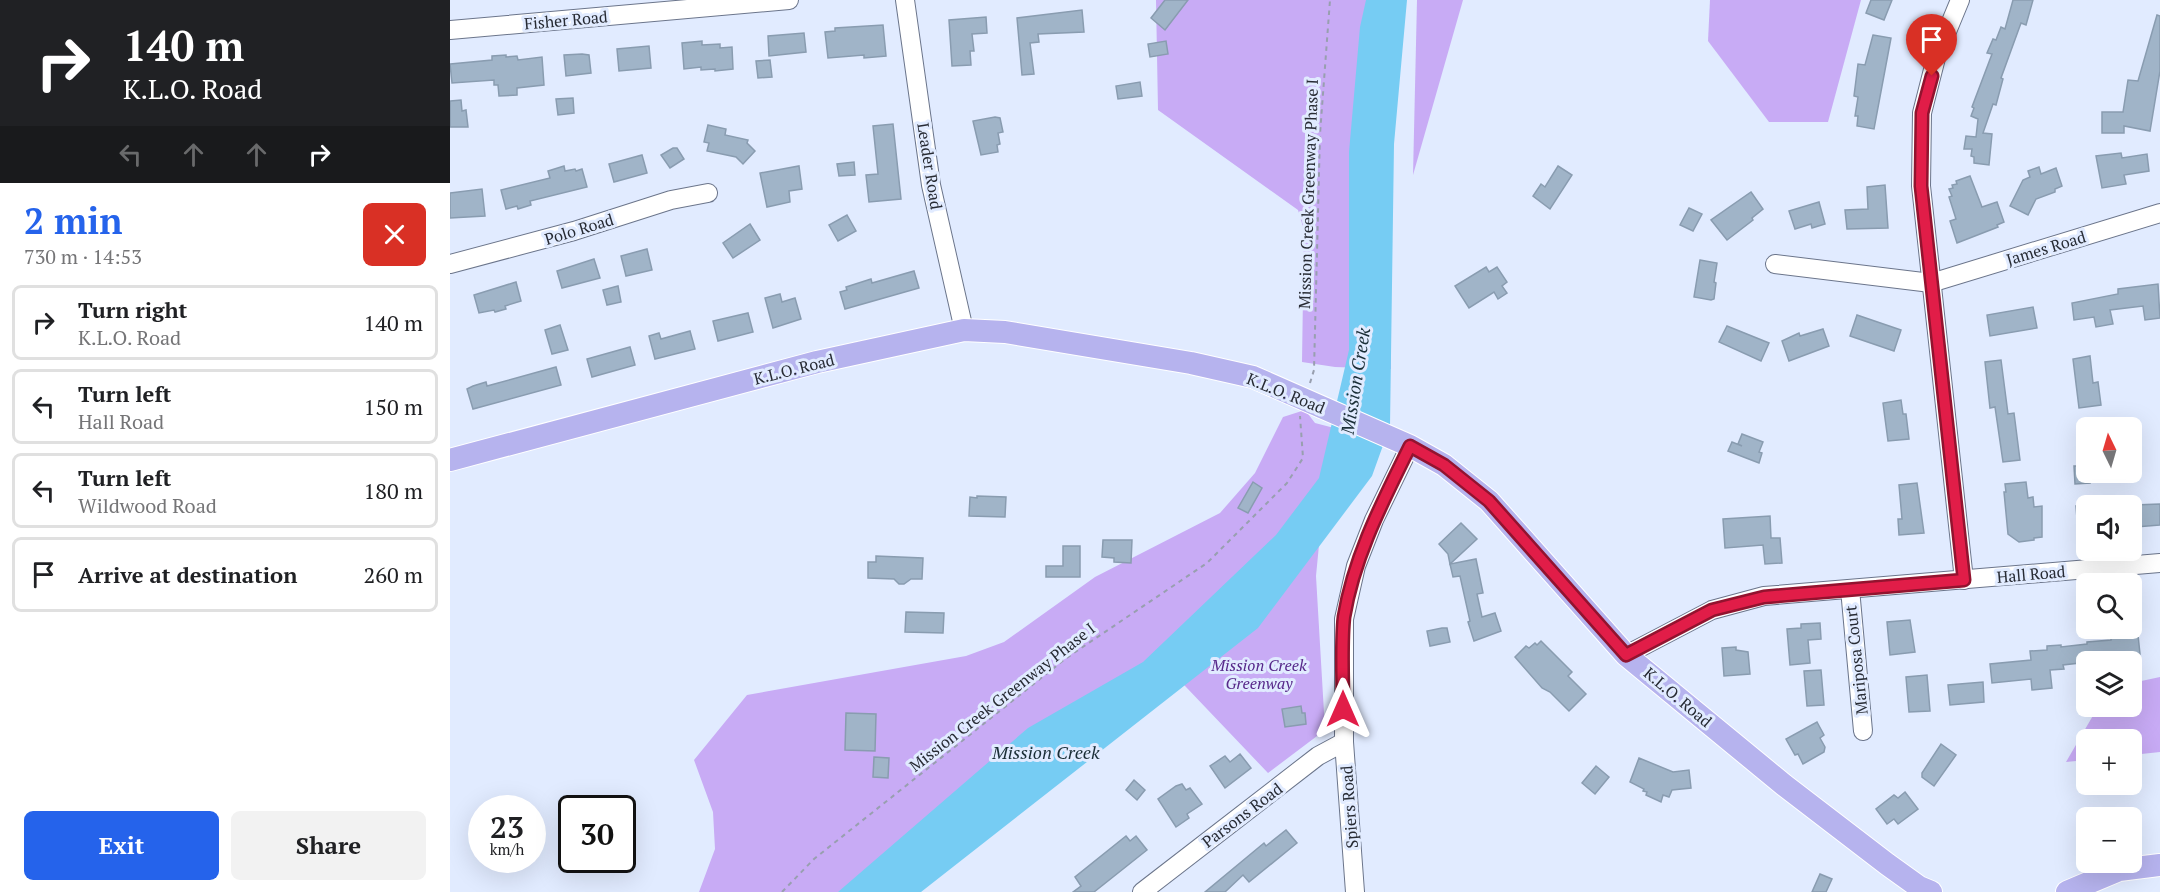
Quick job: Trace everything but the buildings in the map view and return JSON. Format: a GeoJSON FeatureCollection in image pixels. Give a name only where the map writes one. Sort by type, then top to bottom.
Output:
{"type":"FeatureCollection","features":[{"type":"Feature","properties":{"kind":"main road","name":"K.L.O. Road"},"geometry":{"type":"LineString","coordinates":[[450,460],[817,362],[964,330],[1005,332],[1191,363],[1253,377],[1410,446],[1444,465],[1489,501],[1626,655],[1784,785],[1887,864],[1919,887],[1931,892]]}},
{"type":"Feature","properties":{"kind":"main road"},"geometry":{"type":"LineString","coordinates":[[2067,892],[2119,870],[2160,865]]}},
{"type":"Feature","properties":{"kind":"street","name":"Fisher Road"},"geometry":{"type":"LineString","coordinates":[[450,30],[789,0]]}},
{"type":"Feature","properties":{"kind":"street","name":"Leader Road"},"geometry":{"type":"LineString","coordinates":[[905,0],[931,185],[964,330]]}},
{"type":"Feature","properties":{"kind":"street"},"geometry":{"type":"LineString","coordinates":[[1960,0],[1936,58],[1922,113],[1921,186],[1964,580]]}},
{"type":"Feature","properties":{"kind":"street","name":"Polo Road"},"geometry":{"type":"LineString","coordinates":[[450,264],[574,231],[670,200],[708,193]]}},
{"type":"Feature","properties":{"kind":"street","name":"James Road"},"geometry":{"type":"LineString","coordinates":[[1931,283],[2160,213]]}},
{"type":"Feature","properties":{"kind":"street"},"geometry":{"type":"LineString","coordinates":[[1775,264],[1931,283]]}},
{"type":"Feature","properties":{"kind":"street","name":"Spiers Road"},"geometry":{"type":"LineString","coordinates":[[1355,892],[1344,742],[1344,619],[1356,566],[1410,446]]}},
{"type":"Feature","properties":{"kind":"street","name":"Hall Road"},"geometry":{"type":"LineString","coordinates":[[1626,655],[1712,610],[1764,597],[2160,563]]}},
{"type":"Feature","properties":{"kind":"street","name":"Mariposa Court"},"geometry":{"type":"LineString","coordinates":[[1850,590],[1863,731]]}},
{"type":"Feature","properties":{"kind":"street","name":"Parsons Road"},"geometry":{"type":"LineString","coordinates":[[1142,892],[1318,756],[1344,742]]}},
{"type":"Feature","properties":{"kind":"path","name":"Mission Creek Greenway Phase I"},"geometry":{"type":"LineString","coordinates":[[782,892],[814,859],[1065,659],[1207,564],[1287,483],[1303,458],[1304,398],[1314,370],[1320,134],[1330,0]]}},
{"type":"Feature","properties":{"kind":"green space"},"geometry":{"type":"Polygon","coordinates":[[[1156,0],[1395,0],[1387,242],[1391,369],[1335,367],[1302,362],[1304,230],[1298,210],[1158,110],[1156,0]]]}},
{"type":"Feature","properties":{"kind":"green space"},"geometry":{"type":"Polygon","coordinates":[[[1417,0],[1463,0],[1413,175],[1417,0]]]}},
{"type":"Feature","properties":{"kind":"green space"},"geometry":{"type":"Polygon","coordinates":[[[1710,0],[1861,0],[1828,122],[1769,122],[1708,41],[1710,0]]]}},
{"type":"Feature","properties":{"kind":"green space","name":"Mission Creek Greenway"},"geometry":{"type":"Polygon","coordinates":[[[1305,410],[1315,423],[1361,435],[1319,545],[1316,576],[1325,730],[1268,773],[1166,666],[903,892],[699,892],[715,849],[713,812],[694,760],[747,695],[966,656],[1004,642],[1095,577],[1220,513],[1255,473],[1283,417],[1305,410]]]}},
{"type":"Feature","properties":{"kind":"green space"},"geometry":{"type":"Polygon","coordinates":[[[2160,677],[2160,752],[2142,754],[2142,729],[2085,729],[2092,717],[2142,717],[2142,681],[2160,677]]]}},
{"type":"Feature","properties":{"kind":"green space"},"geometry":{"type":"Polygon","coordinates":[[[2076,745],[2076,761],[2066,762],[2076,745]]]}},
{"type":"Feature","properties":{"kind":"water","name":"Mission Creek"},"geometry":{"type":"Polygon","coordinates":[[[1366,0],[1407,0],[1394,144],[1390,426],[1372,476],[1258,628],[921,892],[838,892],[1028,728],[1143,662],[1276,535],[1319,478],[1349,350],[1349,152],[1360,27],[1366,0]]]}},
{"type":"Feature","properties":{"kind":"route"},"geometry":{"type":"LineString","coordinates":[[1343,709],[1344,619],[1356,566],[1374,520],[1410,446],[1444,465],[1489,501],[1626,655],[1712,610],[1764,597],[1964,580],[1921,186],[1922,113],[1932,76]]}}]}
